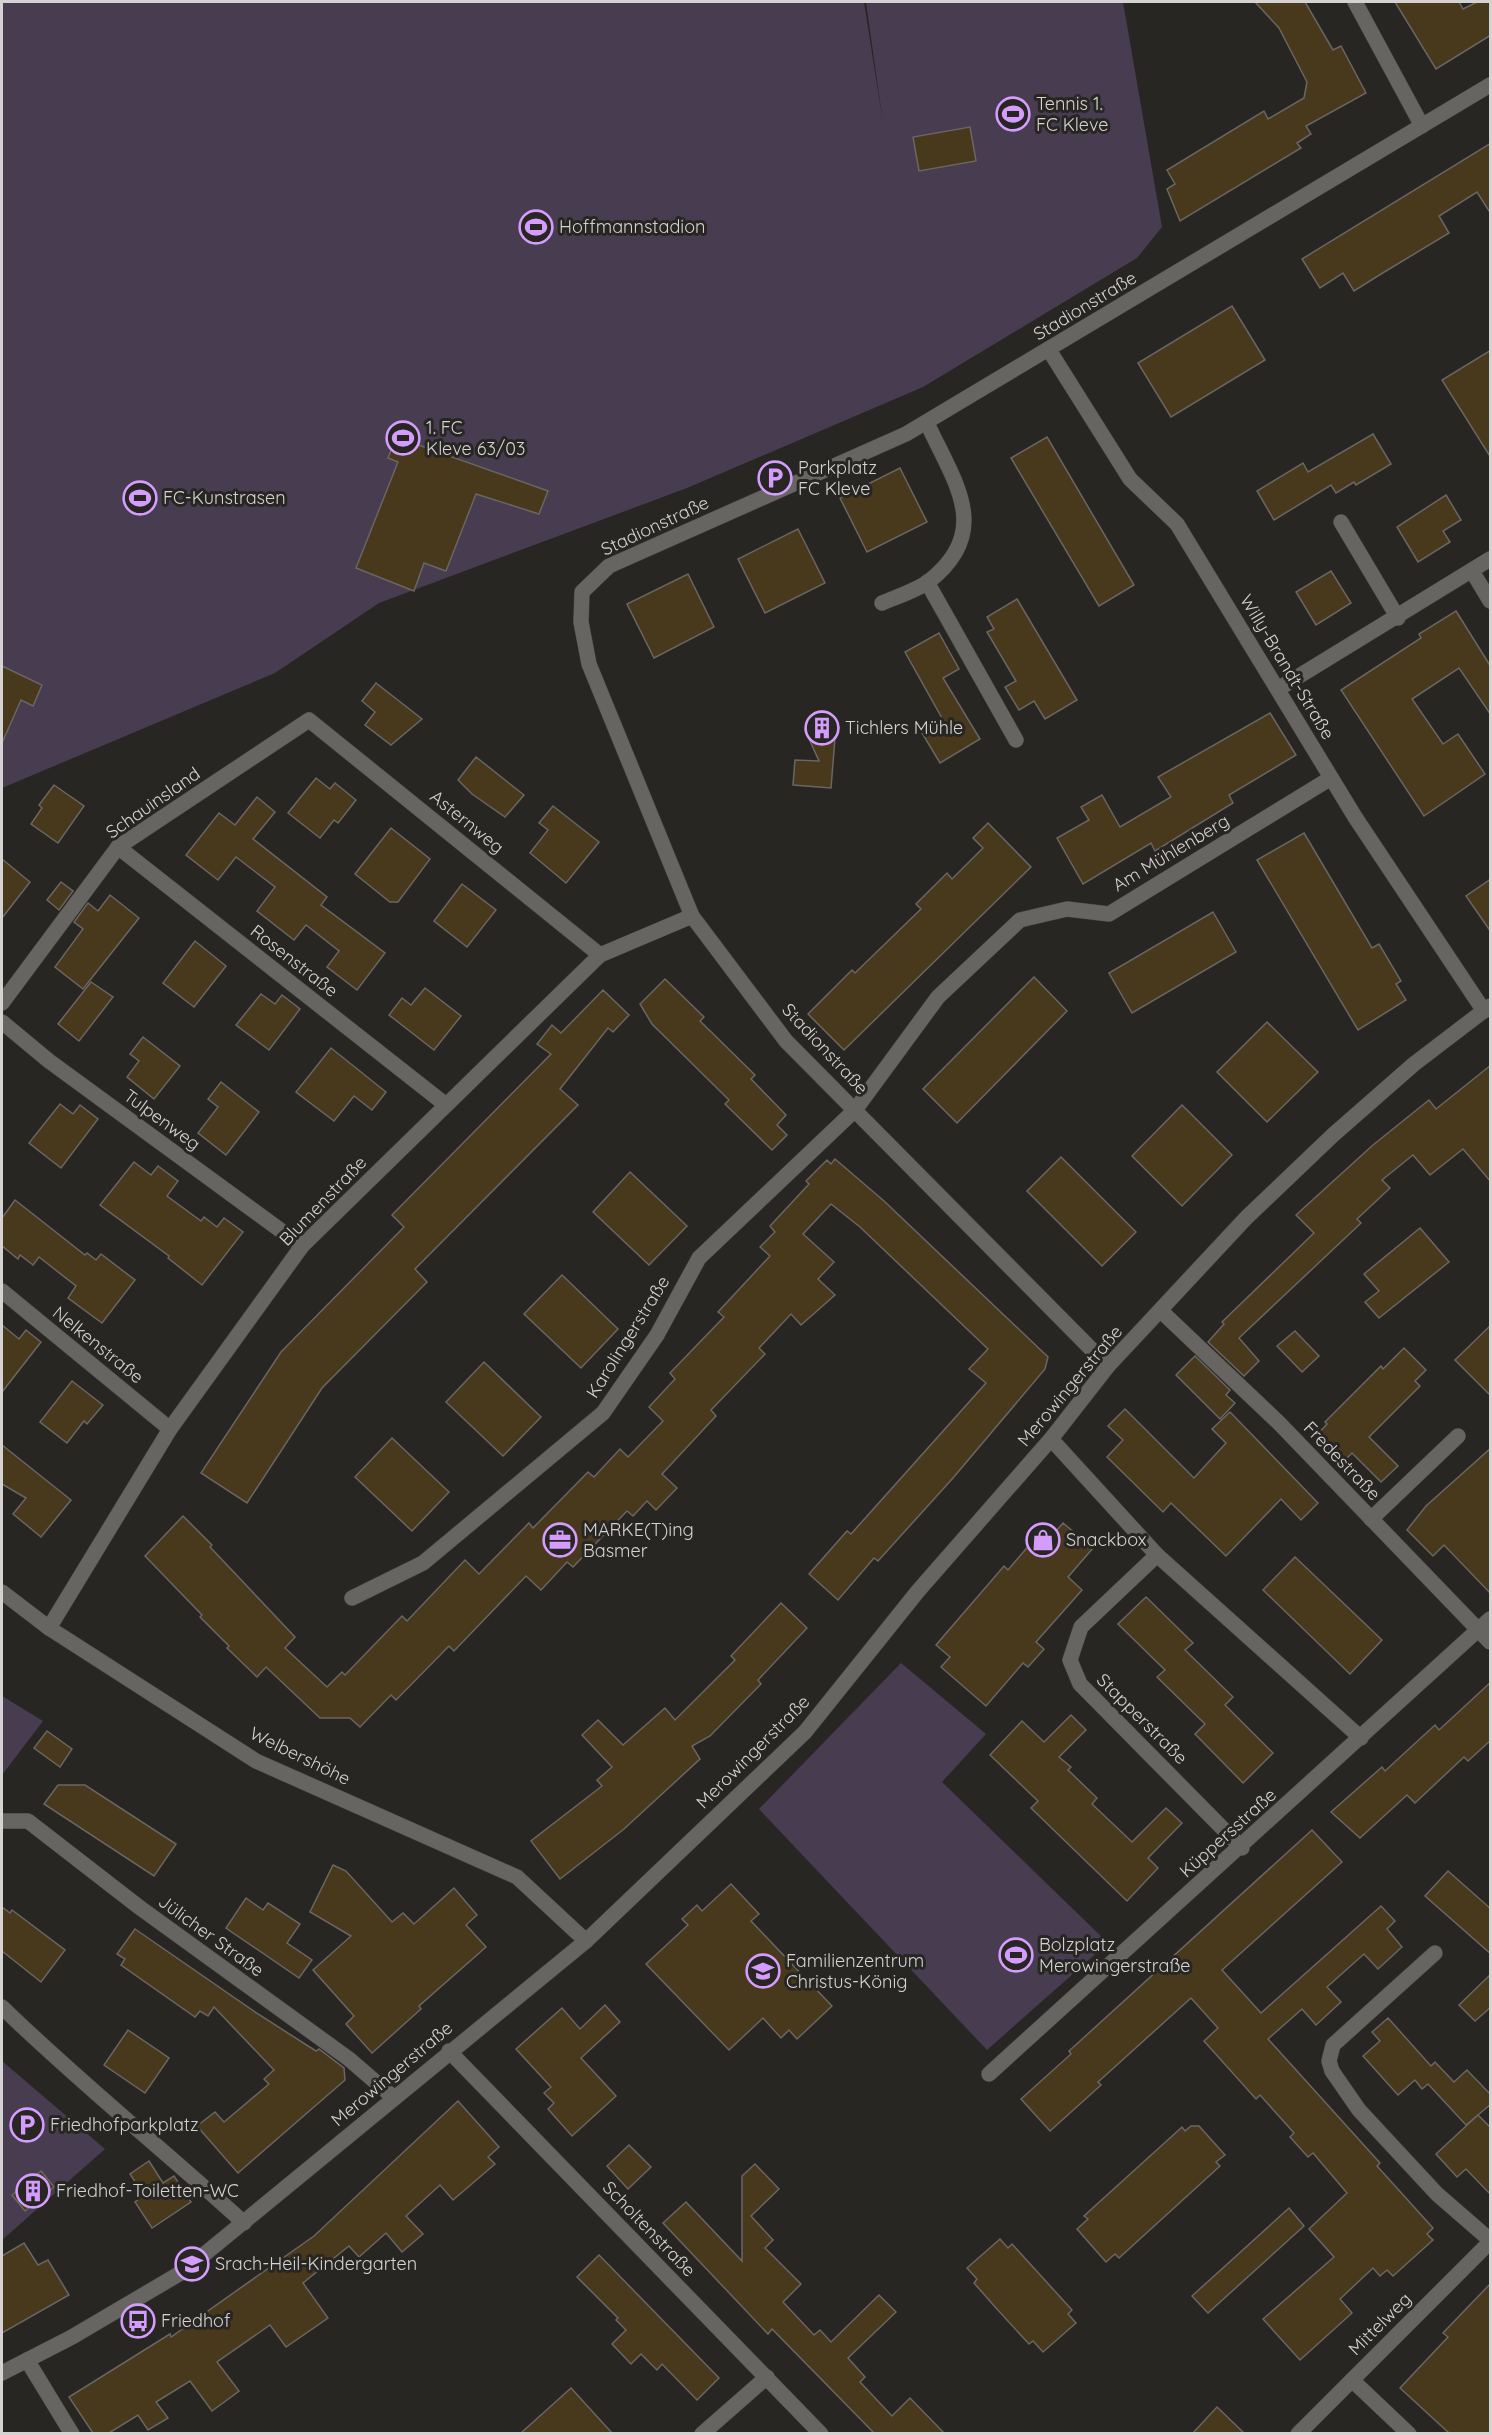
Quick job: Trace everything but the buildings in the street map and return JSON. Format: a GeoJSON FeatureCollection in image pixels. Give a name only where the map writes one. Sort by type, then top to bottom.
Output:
{"type":"FeatureCollection","features":[{"type":"Feature","properties":{"kind":"street"},"geometry":{"type":"LineString","coordinates":[[1355,2],[1422,126]]}},
{"type":"Feature","properties":{"kind":"street","name":"Stadionstraße"},"geometry":{"type":"LineString","coordinates":[[1108,1366],[786,1041],[692,916],[589,664],[580,622],[582,592],[609,566],[927,423],[1491,85]]}},
{"type":"Feature","properties":{"kind":"street","name":"Willy-Brandt-Straße"},"geometry":{"type":"LineString","coordinates":[[1049,350],[1130,479],[1177,524],[1331,778],[1487,1008]]}},
{"type":"Feature","properties":{"kind":"street"},"geometry":{"type":"LineString","coordinates":[[882,603],[927,582],[954,555],[965,532],[963,501],[927,423]]}},
{"type":"Feature","properties":{"kind":"street"},"geometry":{"type":"LineString","coordinates":[[1341,522],[1398,618]]}},
{"type":"Feature","properties":{"kind":"street"},"geometry":{"type":"LineString","coordinates":[[1278,689],[1491,560]]}},
{"type":"Feature","properties":{"kind":"street"},"geometry":{"type":"LineString","coordinates":[[1472,571],[1491,601]]}},
{"type":"Feature","properties":{"kind":"street"},"geometry":{"type":"LineString","coordinates":[[927,582],[1016,740]]}},
{"type":"Feature","properties":{"kind":"street","name":"Schauinsland"},"geometry":{"type":"LineString","coordinates":[[2,1003],[118,847],[309,720]]}},
{"type":"Feature","properties":{"kind":"street","name":"Asternweg"},"geometry":{"type":"LineString","coordinates":[[309,720],[600,955]]}},
{"type":"Feature","properties":{"kind":"street","name":"Am Mühlenberg"},"geometry":{"type":"LineString","coordinates":[[855,1110],[938,998],[1020,920],[1067,909],[1109,914],[1331,778]]}},
{"type":"Feature","properties":{"kind":"street","name":"Rosenstraße"},"geometry":{"type":"LineString","coordinates":[[118,847],[446,1105]]}},
{"type":"Feature","properties":{"kind":"street","name":"Blumenstraße"},"geometry":{"type":"LineString","coordinates":[[49,1628],[170,1429],[302,1246],[600,955],[692,916]]}},
{"type":"Feature","properties":{"kind":"street","name":"Merowingerstraße"},"geometry":{"type":"LineString","coordinates":[[2,2373],[72,2337],[184,2271],[449,2051],[586,1941],[805,1732],[918,1591],[1051,1439],[1108,1366],[1246,1218],[1333,1135],[1414,1064],[1487,1008]]}},
{"type":"Feature","properties":{"kind":"street","name":"Tulpenweg"},"geometry":{"type":"LineString","coordinates":[[2,1022],[49,1060],[302,1246]]}},
{"type":"Feature","properties":{"kind":"street","name":"Karolingerstraße"},"geometry":{"type":"LineString","coordinates":[[352,1598],[423,1563],[603,1413],[657,1335],[699,1258],[855,1110]]}},
{"type":"Feature","properties":{"kind":"street","name":"Nelkenstraße"},"geometry":{"type":"LineString","coordinates":[[2,1291],[170,1429]]}},
{"type":"Feature","properties":{"kind":"street","name":"Fredestraße"},"geometry":{"type":"LineString","coordinates":[[1161,1311],[1279,1422],[1491,1642]]}},
{"type":"Feature","properties":{"kind":"street"},"geometry":{"type":"LineString","coordinates":[[1371,1519],[1458,1436]]}},
{"type":"Feature","properties":{"kind":"street"},"geometry":{"type":"LineString","coordinates":[[1051,1439],[1157,1555],[1361,1738]]}},
{"type":"Feature","properties":{"kind":"street","name":"Stapperstraße"},"geometry":{"type":"LineString","coordinates":[[1157,1555],[1081,1627],[1070,1660],[1080,1684],[1242,1848]]}},
{"type":"Feature","properties":{"kind":"street","name":"Welbershöhe"},"geometry":{"type":"LineString","coordinates":[[2,1592],[49,1628],[256,1761],[517,1877],[586,1941]]}},
{"type":"Feature","properties":{"kind":"street","name":"Küppersstraße"},"geometry":{"type":"LineString","coordinates":[[989,2074],[1242,1848],[1491,1619]]}},
{"type":"Feature","properties":{"kind":"street","name":"Jülicher Straße"},"geometry":{"type":"LineString","coordinates":[[2,1821],[28,1821],[139,1907],[349,2058],[393,2097]]}},
{"type":"Feature","properties":{"kind":"street"},"geometry":{"type":"LineString","coordinates":[[1435,1953],[1332,2045],[1329,2061],[1339,2084],[1359,2110],[1437,2194],[1491,2241]]}},
{"type":"Feature","properties":{"kind":"street"},"geometry":{"type":"LineString","coordinates":[[2,2007],[46,2050],[162,2147],[244,2223]]}},
{"type":"Feature","properties":{"kind":"street","name":"Scholtenstraße"},"geometry":{"type":"LineString","coordinates":[[449,2051],[821,2433]]}},
{"type":"Feature","properties":{"kind":"street","name":"Mittelweg"},"geometry":{"type":"LineString","coordinates":[[1298,2433],[1491,2241]]}},
{"type":"Feature","properties":{"kind":"street"},"geometry":{"type":"LineString","coordinates":[[27,2360],[72,2433]]}},
{"type":"Feature","properties":{"kind":"street"},"geometry":{"type":"LineString","coordinates":[[702,2433],[767,2377]]}},
{"type":"Feature","properties":{"kind":"street"},"geometry":{"type":"LineString","coordinates":[[1352,2380],[1409,2433]]}},
{"type":"Feature","properties":{"kind":"shaded area","name":"1. FC Kleve 63/03"},"geometry":{"type":"Polygon","coordinates":[[[2,2],[864,2],[883,123],[866,2],[1123,2],[1162,227],[1137,258],[923,387],[687,488],[379,603],[275,673],[2,788],[2,2]]]}},
{"type":"Feature","properties":{"kind":"shaded area"},"geometry":{"type":"Polygon","coordinates":[[[901,1663],[986,1734],[942,1782],[1108,1943],[987,2050],[759,1809],[901,1663]]]}},
{"type":"Feature","properties":{"kind":"shaded area"},"geometry":{"type":"Polygon","coordinates":[[[2,1696],[43,1721],[2,1775],[2,1696]]]}},
{"type":"Feature","properties":{"kind":"shaded area"},"geometry":{"type":"Polygon","coordinates":[[[2,2061],[105,2149],[2,2240],[2,2061]]]}},
{"type":"Feature","properties":{"kind":"place","name":"Tennis 1. FC Kleve"},"geometry":{"type":"Point","coordinates":[1013,114]}},
{"type":"Feature","properties":{"kind":"place","name":"Hoffmannstadion"},"geometry":{"type":"Point","coordinates":[536,227]}},
{"type":"Feature","properties":{"kind":"place","name":"1. FC Kleve 63/03"},"geometry":{"type":"Point","coordinates":[403,438]}},
{"type":"Feature","properties":{"kind":"place","name":"Parkplatz FC Kleve"},"geometry":{"type":"Point","coordinates":[775,478]}},
{"type":"Feature","properties":{"kind":"place","name":"FC-Kunstrasen"},"geometry":{"type":"Point","coordinates":[140,498]}},
{"type":"Feature","properties":{"kind":"place","name":"Tichlers Mühle"},"geometry":{"type":"Point","coordinates":[822,728]}},
{"type":"Feature","properties":{"kind":"place","name":"MARKE(T)ing Basmer"},"geometry":{"type":"Point","coordinates":[560,1540]}},
{"type":"Feature","properties":{"kind":"place","name":"Snackbox"},"geometry":{"type":"Point","coordinates":[1043,1540]}},
{"type":"Feature","properties":{"kind":"place","name":"Bolzplatz Merowingerstraße"},"geometry":{"type":"Point","coordinates":[1016,1955]}},
{"type":"Feature","properties":{"kind":"place","name":"Familienzentrum Christus-König"},"geometry":{"type":"Point","coordinates":[763,1971]}},
{"type":"Feature","properties":{"kind":"place","name":"Friedhofparkplatz"},"geometry":{"type":"Point","coordinates":[27,2125]}},
{"type":"Feature","properties":{"kind":"place","name":"Friedhof-Toiletten-WC"},"geometry":{"type":"Point","coordinates":[33,2191]}},
{"type":"Feature","properties":{"kind":"place","name":"Srach-Heil-Kindergarten"},"geometry":{"type":"Point","coordinates":[192,2264]}},
{"type":"Feature","properties":{"kind":"place","name":"Friedhof"},"geometry":{"type":"Point","coordinates":[138,2321]}}]}
